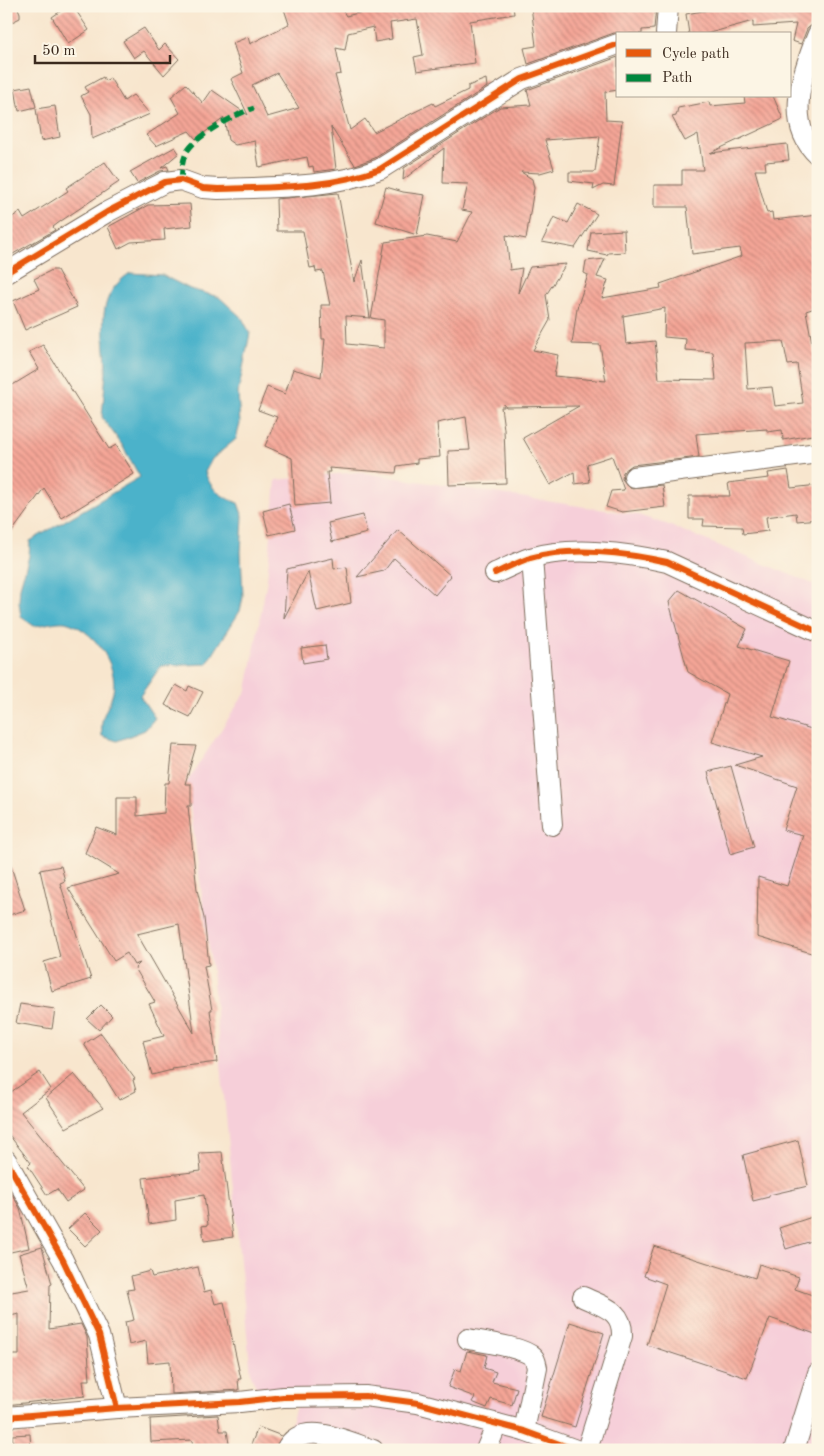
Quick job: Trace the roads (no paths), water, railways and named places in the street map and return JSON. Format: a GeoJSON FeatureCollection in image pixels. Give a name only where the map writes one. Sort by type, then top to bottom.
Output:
{"type":"FeatureCollection","features":[{"type":"Feature","properties":{"kind":"street"},"geometry":{"type":"LineString","coordinates":[[666,32],[668,6]]}},
{"type":"Feature","properties":{"kind":"street"},"geometry":{"type":"LineString","coordinates":[[818,34],[800,81],[798,109],[803,132],[811,149],[818,155]]}},
{"type":"Feature","properties":{"kind":"street"},"geometry":{"type":"LineString","coordinates":[[6,273],[107,212],[165,182],[181,180],[203,188],[218,189],[322,185],[355,178],[380,169],[522,79],[616,45]]}},
{"type":"Feature","properties":{"kind":"street"},"geometry":{"type":"LineString","coordinates":[[634,477],[818,452]]}},
{"type":"Feature","properties":{"kind":"street"},"geometry":{"type":"LineString","coordinates":[[495,573],[532,558],[581,552],[625,554],[667,562],[818,632]]}},
{"type":"Feature","properties":{"kind":"street"},"geometry":{"type":"LineString","coordinates":[[532,558],[552,825]]}},
{"type":"Feature","properties":{"kind":"street"},"geometry":{"type":"LineString","coordinates":[[6,1160],[63,1260],[99,1335],[117,1408]]}},
{"type":"Feature","properties":{"kind":"street"},"geometry":{"type":"LineString","coordinates":[[583,1297],[610,1309],[619,1317],[622,1326],[622,1336],[587,1450]]}},
{"type":"Feature","properties":{"kind":"street"},"geometry":{"type":"LineString","coordinates":[[468,1339],[521,1352],[532,1356],[536,1360],[537,1368],[524,1431]]}},
{"type":"Feature","properties":{"kind":"street"},"geometry":{"type":"LineString","coordinates":[[794,1450],[818,1373]]}},
{"type":"Feature","properties":{"kind":"street"},"geometry":{"type":"LineString","coordinates":[[6,1417],[313,1396],[365,1396],[418,1403],[524,1431],[576,1450]]}},
{"type":"Feature","properties":{"kind":"street"},"geometry":{"type":"LineString","coordinates":[[486,1450],[497,1424]]}},
{"type":"Feature","properties":{"kind":"street"},"geometry":{"type":"LineString","coordinates":[[286,1450],[292,1440],[302,1435],[326,1434],[373,1450]]}},
{"type":"Feature","properties":{"kind":"water"},"geometry":{"type":"Polygon","coordinates":[[[130,273],[162,275],[190,289],[219,297],[242,318],[250,333],[238,393],[240,424],[236,439],[212,459],[205,472],[217,492],[238,503],[243,517],[241,552],[243,597],[240,611],[207,664],[161,666],[140,696],[155,718],[145,730],[117,741],[102,736],[103,717],[111,699],[114,681],[108,659],[94,639],[75,626],[65,622],[34,626],[21,617],[19,602],[20,587],[29,556],[30,541],[140,477],[122,445],[102,417],[106,371],[104,317],[106,305],[110,294],[118,283],[130,273]]]}}]}
